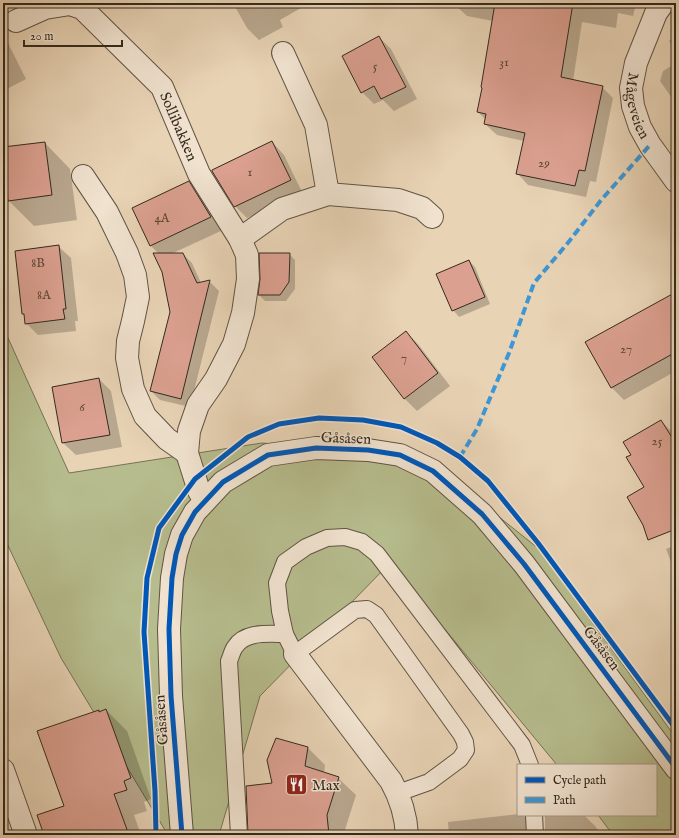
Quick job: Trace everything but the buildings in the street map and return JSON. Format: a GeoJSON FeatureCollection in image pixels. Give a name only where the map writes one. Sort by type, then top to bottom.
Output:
{"type":"FeatureCollection","features":[{"type":"Feature","properties":{"kind":"street","name":"Mågeveien"},"geometry":{"type":"LineString","coordinates":[[663,3],[656,13],[636,64],[631,88],[633,106],[640,127],[650,146],[676,181]]}},
{"type":"Feature","properties":{"kind":"street","name":"Sollibakken"},"geometry":{"type":"LineString","coordinates":[[16,21],[46,8],[70,4],[82,8],[162,87],[199,174],[240,239],[247,256],[248,279],[243,313],[234,344],[216,379],[198,405],[189,431],[187,453],[199,492],[205,501]]}},
{"type":"Feature","properties":{"kind":"street"},"geometry":{"type":"LineString","coordinates":[[283,53],[316,125],[328,194]]}},
{"type":"Feature","properties":{"kind":"street"},"geometry":{"type":"LineString","coordinates":[[83,176],[107,212],[127,252],[135,275],[138,296],[128,341],[127,358],[133,388],[145,416],[167,439],[187,453]]}},
{"type":"Feature","properties":{"kind":"street"},"geometry":{"type":"LineString","coordinates":[[240,239],[282,209],[328,194],[398,200],[422,208],[432,217]]}},
{"type":"Feature","properties":{"kind":"street","name":"Gåsåsen"},"geometry":{"type":"LineString","coordinates":[[182,835],[171,696],[169,629],[172,578],[176,554],[182,535],[195,512],[222,482],[268,454],[316,448],[368,450],[400,455],[433,471],[482,514],[524,564],[676,768]]}},
{"type":"Feature","properties":{"kind":"street"},"geometry":{"type":"LineString","coordinates":[[295,654],[386,774],[398,793],[403,810],[407,835]]}},
{"type":"Feature","properties":{"kind":"street"},"geometry":{"type":"LineString","coordinates":[[3,770],[26,835]]}},
{"type":"Feature","properties":{"kind":"lane"},"geometry":{"type":"LineString","coordinates":[[398,793],[429,782],[460,759],[466,750],[465,742],[461,734],[376,615],[367,609],[355,610],[295,654],[285,634],[280,611],[277,584],[285,562],[306,547],[327,538],[345,537],[362,542],[377,554],[522,745],[530,764]]}},
{"type":"Feature","properties":{"kind":"lane"},"geometry":{"type":"LineString","coordinates":[[239,835],[229,661],[234,647],[241,640],[255,634],[285,634]]}},
{"type":"Feature","properties":{"kind":"lane"},"geometry":{"type":"LineString","coordinates":[[534,816],[535,835]]}},
{"type":"Feature","properties":{"kind":"green space"},"geometry":{"type":"Polygon","coordinates":[[[3,324],[69,473],[262,443],[422,455],[539,549],[676,738],[676,835],[613,835],[599,816],[657,816],[657,764],[556,764],[390,563],[260,696],[219,835],[168,835],[61,658],[3,535],[3,324]]]}},
{"type":"Feature","properties":{"kind":"marked path"},"geometry":{"type":"LineString","coordinates":[[460,457],[477,429],[509,353],[534,283],[602,199],[650,145]]}},
{"type":"Feature","properties":{"kind":"cycle path"},"geometry":{"type":"LineString","coordinates":[[156,835],[155,791],[144,632],[147,578],[159,528],[195,479],[248,437],[279,424],[319,418],[363,420],[401,427],[437,443],[460,457],[488,481],[538,543],[676,729]]}},
{"type":"Feature","properties":{"kind":"cycle path"},"geometry":{"type":"LineString","coordinates":[[182,835],[171,696],[169,629],[172,578],[176,554],[182,535],[195,512],[223,482],[268,455],[316,448],[368,450],[400,455],[433,471],[482,514],[524,564],[676,768]]}},
{"type":"Feature","properties":{"kind":"place","name":"Max"},"geometry":{"type":"Point","coordinates":[296,785]}}]}
